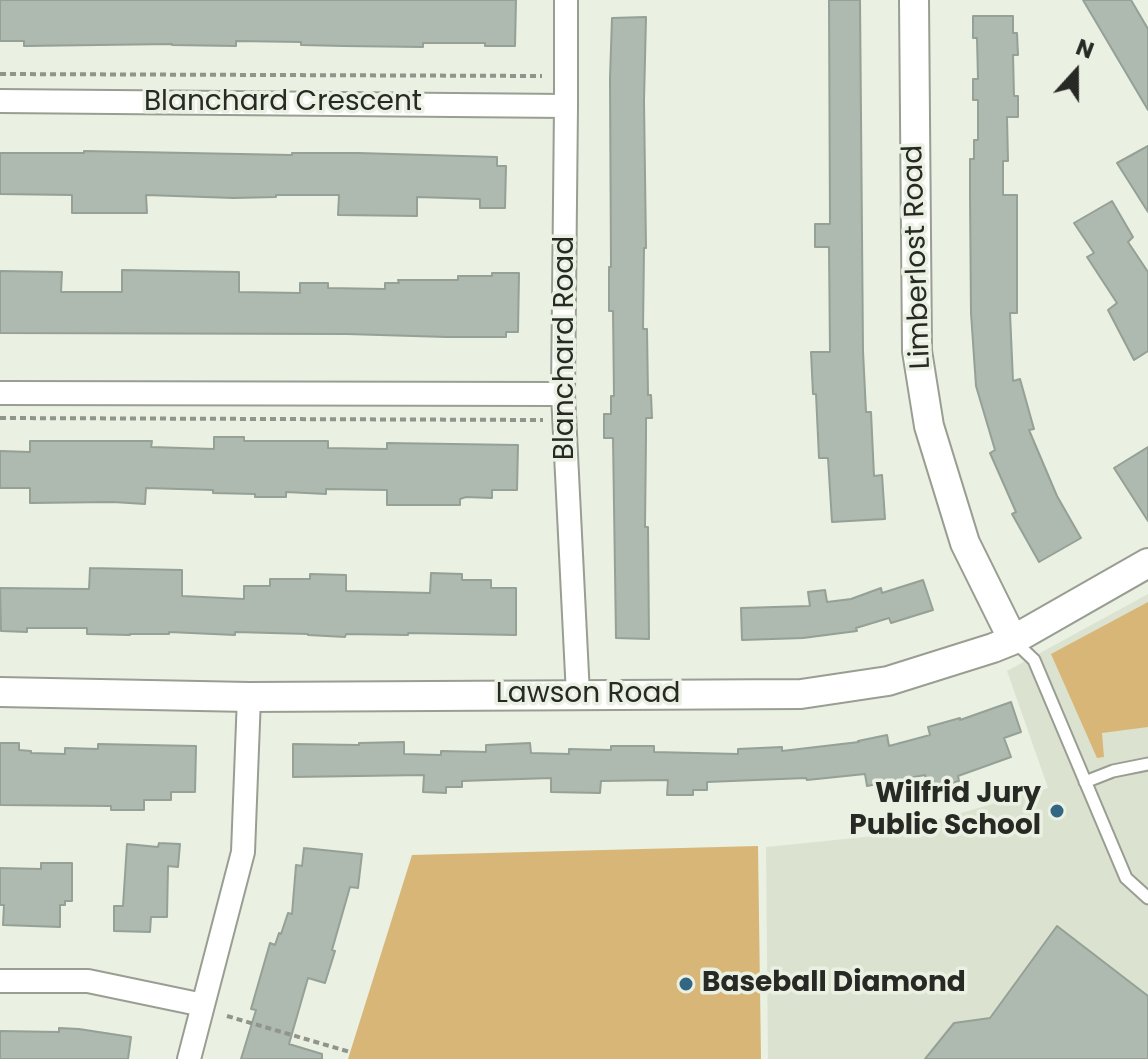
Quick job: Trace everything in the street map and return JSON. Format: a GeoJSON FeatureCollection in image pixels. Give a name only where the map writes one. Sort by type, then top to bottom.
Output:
{"type":"FeatureCollection","features":[{"type":"Feature","properties":{"kind":"street","name":"Blanchard Road"},"geometry":{"type":"LineString","coordinates":[[566,0],[563,394],[578,695]]}},
{"type":"Feature","properties":{"kind":"street","name":"Limberlost Road"},"geometry":{"type":"LineString","coordinates":[[914,0],[917,351],[926,411],[965,543],[1013,640]]}},
{"type":"Feature","properties":{"kind":"street","name":"Blanchard Crescent"},"geometry":{"type":"LineString","coordinates":[[0,101],[566,106]]}},
{"type":"Feature","properties":{"kind":"street"},"geometry":{"type":"LineString","coordinates":[[0,393],[563,394]]}},
{"type":"Feature","properties":{"kind":"street","name":"Lawson Road"},"geometry":{"type":"LineString","coordinates":[[0,692],[249,697],[801,694],[888,681],[972,656],[1013,640],[1148,563]]}},
{"type":"Feature","properties":{"kind":"street"},"geometry":{"type":"LineString","coordinates":[[189,1059],[243,852],[249,697]]}},
{"type":"Feature","properties":{"kind":"street"},"geometry":{"type":"LineString","coordinates":[[0,981],[88,981],[203,1005]]}},
{"type":"Feature","properties":{"kind":"lane"},"geometry":{"type":"LineString","coordinates":[[1013,640],[1034,660],[1126,878],[1148,898]]}},
{"type":"Feature","properties":{"kind":"lane"},"geometry":{"type":"LineString","coordinates":[[1085,782],[1113,771],[1148,764]]}},
{"type":"Feature","properties":{"kind":"path"},"geometry":{"type":"LineString","coordinates":[[0,74],[542,76]]}},
{"type":"Feature","properties":{"kind":"path"},"geometry":{"type":"LineString","coordinates":[[0,418],[545,420]]}},
{"type":"Feature","properties":{"kind":"path"},"geometry":{"type":"LineString","coordinates":[[227,1016],[350,1052]]}},
{"type":"Feature","properties":{"kind":"shaded area","name":"Wilfrid Jury Public School"},"geometry":{"type":"Polygon","coordinates":[[[1148,594],[1148,1059],[768,1059],[766,847],[884,835],[1048,788],[1007,671],[1148,594]]]}},
{"type":"Feature","properties":{"kind":"shaded area"},"geometry":{"type":"Polygon","coordinates":[[[1148,602],[1148,727],[1102,733],[1104,757],[1097,758],[1051,654],[1148,602]]]}},
{"type":"Feature","properties":{"kind":"shaded area"},"geometry":{"type":"Polygon","coordinates":[[[758,846],[761,1059],[348,1059],[412,855],[758,846]]]}},
{"type":"Feature","properties":{"kind":"building"},"geometry":{"type":"Polygon","coordinates":[[[0,0],[516,0],[515,46],[423,43],[423,47],[344,46],[236,41],[236,46],[24,46],[24,41],[0,41],[0,0]]]}},
{"type":"Feature","properties":{"kind":"building"},"geometry":{"type":"Polygon","coordinates":[[[829,0],[860,0],[863,351],[866,412],[871,412],[874,476],[882,475],[885,519],[832,522],[828,458],[819,458],[811,352],[830,352],[829,247],[815,247],[815,224],[830,224],[829,0]]]}},
{"type":"Feature","properties":{"kind":"building"},"geometry":{"type":"Polygon","coordinates":[[[1083,0],[1131,0],[1148,29],[1148,110],[1083,0]]]}},
{"type":"Feature","properties":{"kind":"building"},"geometry":{"type":"Polygon","coordinates":[[[973,16],[1013,16],[1013,33],[1017,33],[1018,55],[1013,55],[1018,117],[1007,117],[1008,161],[1003,161],[1003,195],[1017,195],[1017,313],[1010,313],[1013,381],[1020,379],[1034,429],[1029,430],[1057,496],[1081,538],[1039,562],[1012,514],[1016,512],[990,453],[995,450],[976,386],[971,313],[970,159],[974,159],[974,140],[978,140],[978,100],[973,100],[973,79],[978,79],[973,16]]]}},
{"type":"Feature","properties":{"kind":"building"},"geometry":{"type":"Polygon","coordinates":[[[646,17],[643,329],[647,329],[648,395],[651,395],[652,418],[646,418],[645,527],[648,527],[649,639],[616,638],[613,438],[604,438],[604,414],[611,414],[611,396],[614,396],[613,311],[609,311],[612,18],[646,17]]]}},
{"type":"Feature","properties":{"kind":"building"},"geometry":{"type":"Polygon","coordinates":[[[1148,146],[1148,212],[1117,163],[1148,146]]]}},
{"type":"Feature","properties":{"kind":"building"},"geometry":{"type":"Polygon","coordinates":[[[84,151],[497,157],[497,166],[506,166],[505,208],[480,208],[480,199],[417,197],[417,216],[338,215],[339,195],[234,198],[146,195],[147,213],[72,213],[72,195],[0,194],[0,153],[84,151]]]}},
{"type":"Feature","properties":{"kind":"building"},"geometry":{"type":"Polygon","coordinates":[[[1112,201],[1133,237],[1128,242],[1148,272],[1148,351],[1134,360],[1108,310],[1117,303],[1087,257],[1094,253],[1074,223],[1112,201]]]}},
{"type":"Feature","properties":{"kind":"building"},"geometry":{"type":"Polygon","coordinates":[[[122,270],[239,272],[239,292],[300,293],[300,283],[328,283],[328,288],[385,289],[385,283],[399,283],[398,280],[458,280],[458,276],[519,273],[518,332],[506,332],[506,337],[0,333],[0,271],[62,272],[61,292],[122,292],[122,270]]]}},
{"type":"Feature","properties":{"kind":"building"},"geometry":{"type":"Polygon","coordinates":[[[214,437],[244,437],[244,441],[328,441],[328,448],[387,449],[387,443],[518,445],[517,490],[492,490],[492,498],[466,497],[460,499],[460,505],[387,505],[387,490],[326,489],[326,494],[286,492],[286,497],[255,497],[255,494],[213,493],[213,490],[146,488],[145,504],[30,503],[30,488],[0,488],[0,451],[30,452],[30,441],[152,441],[151,447],[214,449],[214,437]]]}},
{"type":"Feature","properties":{"kind":"building"},"geometry":{"type":"Polygon","coordinates":[[[1148,447],[1148,521],[1114,468],[1148,447]]]}},
{"type":"Feature","properties":{"kind":"building"},"geometry":{"type":"Polygon","coordinates":[[[90,568],[182,570],[182,596],[244,599],[244,586],[270,586],[270,579],[310,579],[310,574],[346,575],[346,591],[430,593],[431,573],[462,574],[462,580],[491,580],[491,588],[516,588],[516,635],[408,633],[346,634],[345,637],[169,632],[130,635],[87,634],[87,628],[1,631],[0,588],[89,589],[90,568]]]}},
{"type":"Feature","properties":{"kind":"building"},"geometry":{"type":"Polygon","coordinates":[[[923,580],[933,610],[891,623],[889,618],[856,628],[857,631],[803,638],[742,640],[741,608],[810,606],[808,592],[825,590],[827,602],[851,599],[881,588],[882,593],[923,580]]]}},
{"type":"Feature","properties":{"kind":"building"},"geometry":{"type":"Polygon","coordinates":[[[1011,702],[1021,732],[1004,738],[1011,757],[958,776],[959,781],[929,790],[925,775],[867,786],[865,774],[807,780],[707,782],[707,790],[693,790],[693,795],[667,795],[668,780],[601,781],[600,793],[551,792],[551,778],[462,781],[462,787],[446,787],[446,793],[423,792],[424,775],[293,777],[293,744],[404,742],[404,754],[441,755],[441,751],[486,752],[486,745],[530,743],[531,753],[569,754],[569,749],[611,750],[611,746],[654,746],[654,752],[738,754],[738,749],[782,747],[782,751],[859,742],[887,735],[889,746],[930,735],[928,727],[960,720],[1011,702]]]}},
{"type":"Feature","properties":{"kind":"building"},"geometry":{"type":"Polygon","coordinates":[[[0,743],[19,743],[19,750],[31,753],[65,754],[65,748],[98,749],[98,744],[196,746],[195,792],[171,792],[171,800],[144,800],[144,810],[111,810],[111,806],[0,805],[0,743]]]}},
{"type":"Feature","properties":{"kind":"building"},"geometry":{"type":"Polygon","coordinates":[[[159,843],[180,844],[178,867],[168,866],[167,917],[151,917],[150,932],[114,931],[114,906],[123,906],[127,844],[158,847],[159,843]]]}},
{"type":"Feature","properties":{"kind":"building"},"geometry":{"type":"Polygon","coordinates":[[[304,848],[362,854],[358,888],[350,887],[325,983],[308,978],[289,1044],[322,1054],[322,1059],[241,1059],[256,1010],[251,1009],[270,943],[275,945],[288,913],[292,914],[296,865],[302,866],[304,848]]]}},
{"type":"Feature","properties":{"kind":"building"},"geometry":{"type":"Polygon","coordinates":[[[41,863],[72,863],[72,901],[60,905],[60,927],[3,925],[0,868],[41,869],[41,863]]]}},
{"type":"Feature","properties":{"kind":"building"},"geometry":{"type":"Polygon","coordinates":[[[1057,926],[1148,996],[1148,1059],[925,1059],[954,1023],[990,1018],[1057,926]]]}},
{"type":"Feature","properties":{"kind":"building"},"geometry":{"type":"Polygon","coordinates":[[[59,1028],[131,1037],[128,1059],[0,1059],[0,1031],[59,1032],[59,1028]]]}},
{"type":"Feature","properties":{"kind":"place","name":"Wilfrid Jury Public School"},"geometry":{"type":"Point","coordinates":[1057,811]}},
{"type":"Feature","properties":{"kind":"place","name":"Baseball Diamond"},"geometry":{"type":"Point","coordinates":[686,984]}}]}
